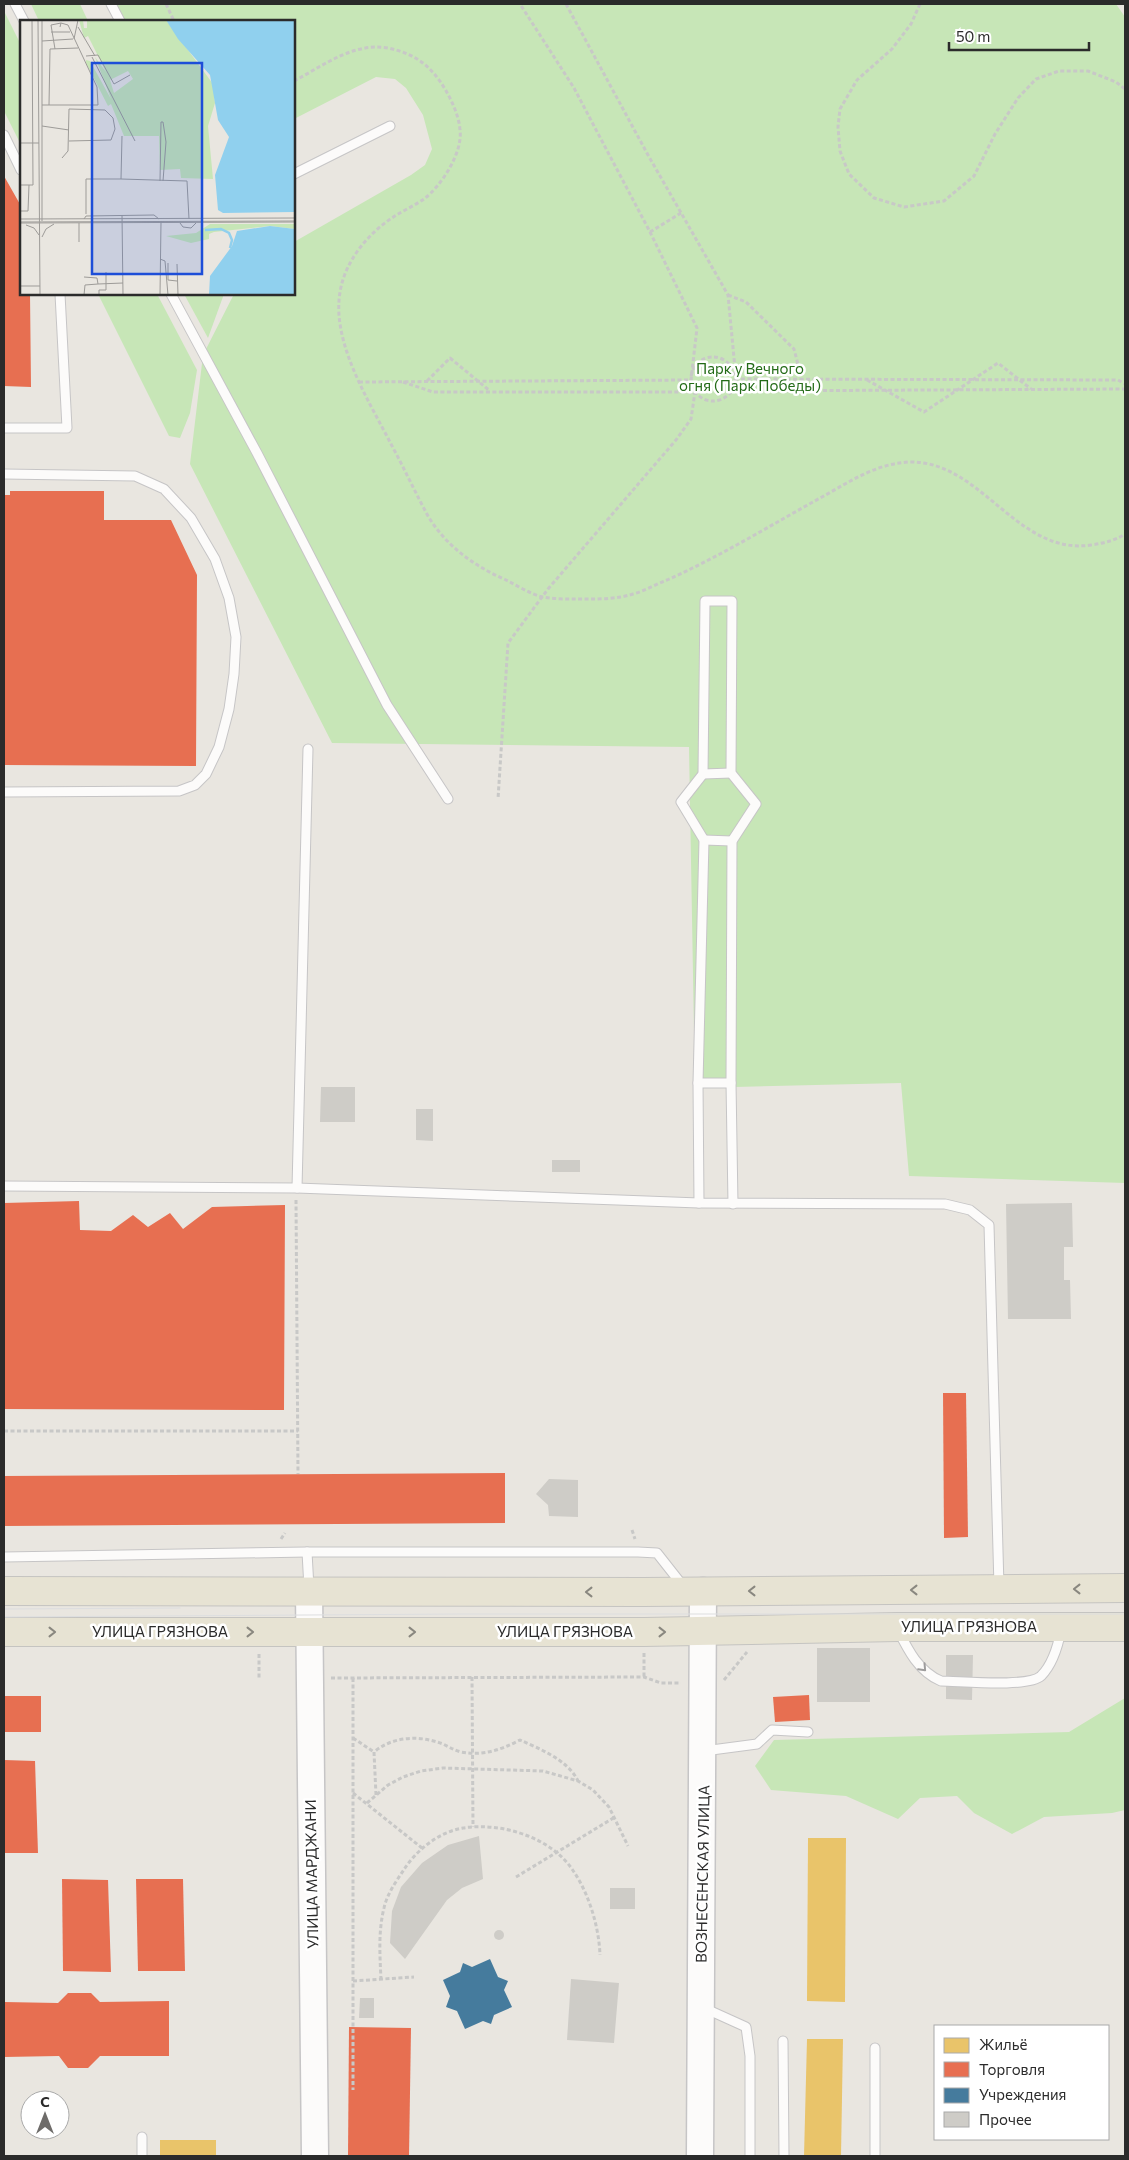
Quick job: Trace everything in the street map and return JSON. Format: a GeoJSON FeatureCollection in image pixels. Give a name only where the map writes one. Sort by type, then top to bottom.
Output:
{"type":"FeatureCollection","features":[{"type":"Feature","properties":{"kind":"main road"},"geometry":{"type":"LineString","coordinates":[[4,1591],[695,1592],[1125,1588]]}},
{"type":"Feature","properties":{"kind":"main road","name":"УЛИЦА ГРЯЗНОВА"},"geometry":{"type":"LineString","coordinates":[[4,1632],[704,1632],[897,1627],[1125,1627]]}},
{"type":"Feature","properties":{"kind":"street","name":"УЛИЦА МАРДЖАНИ"},"geometry":{"type":"LineString","coordinates":[[309,1591],[315,2156]]}},
{"type":"Feature","properties":{"kind":"street","name":"ВОЗНЕСЕНСКАЯ УЛИЦА"},"geometry":{"type":"LineString","coordinates":[[695,1592],[704,1632],[700,2156]]}},
{"type":"Feature","properties":{"kind":"lane"},"geometry":{"type":"LineString","coordinates":[[15,4],[23,20]]}},
{"type":"Feature","properties":{"kind":"lane"},"geometry":{"type":"LineString","coordinates":[[111,4],[119,20]]}},
{"type":"Feature","properties":{"kind":"lane"},"geometry":{"type":"LineString","coordinates":[[295,174],[390,126]]}},
{"type":"Feature","properties":{"kind":"lane"},"geometry":{"type":"LineString","coordinates":[[4,135],[20,168]]}},
{"type":"Feature","properties":{"kind":"lane"},"geometry":{"type":"LineString","coordinates":[[4,428],[67,428],[60,295]]}},
{"type":"Feature","properties":{"kind":"lane"},"geometry":{"type":"LineString","coordinates":[[172,295],[257,453],[388,706],[448,799]]}},
{"type":"Feature","properties":{"kind":"lane"},"geometry":{"type":"LineString","coordinates":[[4,474],[135,476],[164,489],[191,518],[215,558],[229,598],[236,637],[233,683],[219,747],[206,774],[195,785],[179,791],[4,792]]}},
{"type":"Feature","properties":{"kind":"lane"},"geometry":{"type":"LineString","coordinates":[[699,1204],[698,1083],[704,840],[681,802],[703,774],[704,601],[732,601],[731,773],[756,804],[732,842],[731,1083],[733,1204]]}},
{"type":"Feature","properties":{"kind":"lane"},"geometry":{"type":"LineString","coordinates":[[297,1188],[308,749]]}},
{"type":"Feature","properties":{"kind":"lane"},"geometry":{"type":"LineString","coordinates":[[703,774],[731,773]]}},
{"type":"Feature","properties":{"kind":"lane"},"geometry":{"type":"LineString","coordinates":[[704,840],[732,842]]}},
{"type":"Feature","properties":{"kind":"lane"},"geometry":{"type":"LineString","coordinates":[[698,1083],[731,1083]]}},
{"type":"Feature","properties":{"kind":"lane"},"geometry":{"type":"LineString","coordinates":[[4,1186],[297,1188],[699,1204],[945,1204],[970,1210],[989,1225],[999,1589]]}},
{"type":"Feature","properties":{"kind":"lane"},"geometry":{"type":"LineString","coordinates":[[308,1552],[309,1591]]}},
{"type":"Feature","properties":{"kind":"lane"},"geometry":{"type":"LineString","coordinates":[[4,1557],[308,1552],[657,1553],[695,1592]]}},
{"type":"Feature","properties":{"kind":"lane"},"geometry":{"type":"LineString","coordinates":[[897,1627],[908,1650],[925,1672],[934,1678],[941,1681],[989,1683],[1011,1683],[1035,1679],[1041,1676],[1057,1650],[1062,1627]]}},
{"type":"Feature","properties":{"kind":"lane"},"geometry":{"type":"LineString","coordinates":[[704,1751],[757,1744],[772,1730],[808,1732]]}},
{"type":"Feature","properties":{"kind":"lane"},"geometry":{"type":"LineString","coordinates":[[701,2007],[746,2027],[750,2056],[750,2156]]}},
{"type":"Feature","properties":{"kind":"lane"},"geometry":{"type":"LineString","coordinates":[[783,2041],[784,2156]]}},
{"type":"Feature","properties":{"kind":"lane"},"geometry":{"type":"LineString","coordinates":[[875,2156],[876,2048]]}},
{"type":"Feature","properties":{"kind":"lane"},"geometry":{"type":"LineString","coordinates":[[142,2137],[142,2156]]}},
{"type":"Feature","properties":{"kind":"path"},"geometry":{"type":"LineString","coordinates":[[166,4],[174,20]]}},
{"type":"Feature","properties":{"kind":"path"},"geometry":{"type":"LineString","coordinates":[[498,799],[508,643],[541,597],[676,440],[691,419],[695,392],[691,380],[697,328],[650,232],[574,88],[520,4]]}},
{"type":"Feature","properties":{"kind":"path"},"geometry":{"type":"LineString","coordinates":[[403,382],[433,392],[695,392],[704,400],[717,401],[728,396],[732,391],[736,379],[728,295],[566,4]]}},
{"type":"Feature","properties":{"kind":"path"},"geometry":{"type":"LineString","coordinates":[[920,4],[911,24],[892,49],[857,80],[840,109],[838,127],[840,152],[849,174],[874,198],[904,206],[944,200],[974,176],[1018,98],[1036,79],[1059,71],[1088,72],[1116,82],[1125,89]]}},
{"type":"Feature","properties":{"kind":"path"},"geometry":{"type":"LineString","coordinates":[[295,80],[343,53],[380,47],[396,50],[416,58],[434,72],[452,100],[461,133],[455,158],[442,182],[424,199],[389,220],[366,239],[352,259],[341,286],[339,312],[343,339],[359,382],[431,520],[451,544],[477,567],[541,597],[605,599],[633,594],[702,564],[866,472],[910,462],[934,466],[959,477],[1030,531],[1051,541],[1068,545],[1086,546],[1114,541],[1125,534]]}},
{"type":"Feature","properties":{"kind":"path"},"geometry":{"type":"LineString","coordinates":[[650,232],[681,213]]}},
{"type":"Feature","properties":{"kind":"path"},"geometry":{"type":"LineString","coordinates":[[728,295],[746,302],[794,349],[802,380],[802,391]]}},
{"type":"Feature","properties":{"kind":"path"},"geometry":{"type":"LineString","coordinates":[[691,380],[695,367],[706,358],[712,357],[726,361],[734,372],[736,379]]}},
{"type":"Feature","properties":{"kind":"path"},"geometry":{"type":"LineString","coordinates":[[427,381],[450,358],[490,391]]}},
{"type":"Feature","properties":{"kind":"path"},"geometry":{"type":"LineString","coordinates":[[866,380],[924,412],[998,363],[1031,390]]}},
{"type":"Feature","properties":{"kind":"path"},"geometry":{"type":"LineString","coordinates":[[736,379],[1118,380],[1125,384]]}},
{"type":"Feature","properties":{"kind":"path"},"geometry":{"type":"LineString","coordinates":[[359,382],[691,380]]}},
{"type":"Feature","properties":{"kind":"path"},"geometry":{"type":"LineString","coordinates":[[732,391],[1125,389]]}},
{"type":"Feature","properties":{"kind":"path"},"geometry":{"type":"LineString","coordinates":[[297,1188],[298,1474]]}},
{"type":"Feature","properties":{"kind":"path"},"geometry":{"type":"LineString","coordinates":[[4,1431],[298,1431]]}},
{"type":"Feature","properties":{"kind":"path"},"geometry":{"type":"LineString","coordinates":[[644,1647],[644,1677]]}},
{"type":"Feature","properties":{"kind":"path"},"geometry":{"type":"LineString","coordinates":[[259,1652],[260,1679]]}},
{"type":"Feature","properties":{"kind":"path"},"geometry":{"type":"LineString","coordinates":[[472,1677],[473,1828]]}},
{"type":"Feature","properties":{"kind":"path"},"geometry":{"type":"LineString","coordinates":[[323,1678],[644,1677],[661,1683],[690,1683]]}},
{"type":"Feature","properties":{"kind":"path"},"geometry":{"type":"LineString","coordinates":[[352,1678],[353,2090]]}},
{"type":"Feature","properties":{"kind":"path"},"geometry":{"type":"LineString","coordinates":[[353,1738],[374,1752]]}},
{"type":"Feature","properties":{"kind":"path"},"geometry":{"type":"LineString","coordinates":[[374,1752],[384,1744],[400,1739],[429,1740],[462,1752],[495,1752],[520,1740],[538,1748],[573,1771],[578,1781]]}},
{"type":"Feature","properties":{"kind":"path"},"geometry":{"type":"LineString","coordinates":[[374,1752],[376,1796]]}},
{"type":"Feature","properties":{"kind":"path"},"geometry":{"type":"LineString","coordinates":[[366,1803],[403,1777],[420,1771],[443,1768],[543,1771],[578,1781],[593,1790],[609,1807],[628,1846]]}},
{"type":"Feature","properties":{"kind":"path"},"geometry":{"type":"LineString","coordinates":[[353,1793],[422,1848]]}},
{"type":"Feature","properties":{"kind":"path"},"geometry":{"type":"LineString","coordinates":[[516,1877],[615,1818]]}},
{"type":"Feature","properties":{"kind":"path"},"geometry":{"type":"LineString","coordinates":[[381,1980],[379,1935],[384,1906],[396,1880],[411,1859],[422,1848],[444,1834],[462,1828],[497,1828],[525,1835],[545,1844],[556,1852],[572,1868],[582,1888],[599,1938],[600,1955]]}},
{"type":"Feature","properties":{"kind":"path"},"geometry":{"type":"LineString","coordinates":[[353,1981],[414,1977]]}},
{"type":"Feature","properties":{"kind":"green space"},"geometry":{"type":"Polygon","coordinates":[[[31,4],[80,4],[88,20],[39,20],[31,4]]]}},
{"type":"Feature","properties":{"kind":"green space","name":"Парк у Вечного огня (Парк Победы)"},"geometry":{"type":"Polygon","coordinates":[[[106,4],[1116,4],[1125,17],[1125,1183],[909,1176],[901,1083],[695,1088],[689,747],[332,743],[190,464],[203,355],[233,295],[295,295],[295,241],[411,175],[425,165],[432,149],[423,115],[406,88],[395,79],[376,77],[295,118],[295,20],[114,20],[106,4]]]}},
{"type":"Feature","properties":{"kind":"green space"},"geometry":{"type":"Polygon","coordinates":[[[4,11],[20,43],[20,143],[4,111],[4,11]]]}},
{"type":"Feature","properties":{"kind":"green space"},"geometry":{"type":"Polygon","coordinates":[[[98,295],[158,295],[197,370],[190,413],[180,438],[169,436],[98,295]]]}},
{"type":"Feature","properties":{"kind":"green space"},"geometry":{"type":"Polygon","coordinates":[[[185,295],[224,295],[208,338],[185,295]]]}},
{"type":"Feature","properties":{"kind":"green space"},"geometry":{"type":"Polygon","coordinates":[[[1125,1698],[1125,1810],[1112,1813],[1044,1817],[1012,1834],[974,1813],[957,1796],[920,1798],[898,1819],[846,1796],[771,1790],[755,1766],[774,1740],[1069,1732],[1125,1698]]]}},
{"type":"Feature","properties":{"kind":"building: Жильё"},"geometry":{"type":"Polygon","coordinates":[[[808,1838],[846,1838],[845,2002],[807,2001],[808,1838]]]}},
{"type":"Feature","properties":{"kind":"building: Жильё"},"geometry":{"type":"Polygon","coordinates":[[[807,2039],[843,2039],[841,2156],[804,2156],[807,2039]]]}},
{"type":"Feature","properties":{"kind":"building: Жильё"},"geometry":{"type":"Polygon","coordinates":[[[160,2140],[216,2140],[216,2156],[160,2156],[160,2140]]]}},
{"type":"Feature","properties":{"kind":"building: Торговля"},"geometry":{"type":"Polygon","coordinates":[[[4,176],[20,204],[20,295],[30,295],[31,387],[4,386],[4,176]]]}},
{"type":"Feature","properties":{"kind":"building: Торговля"},"geometry":{"type":"Polygon","coordinates":[[[10,491],[104,491],[104,520],[171,520],[197,575],[196,766],[4,765],[4,495],[10,495],[10,491]]]}},
{"type":"Feature","properties":{"kind":"building: Торговля"},"geometry":{"type":"Polygon","coordinates":[[[79,1201],[80,1230],[111,1231],[133,1215],[148,1227],[170,1213],[183,1229],[212,1207],[285,1205],[284,1410],[4,1409],[4,1203],[79,1201]]]}},
{"type":"Feature","properties":{"kind":"building: Торговля"},"geometry":{"type":"Polygon","coordinates":[[[943,1393],[966,1393],[968,1537],[944,1538],[943,1393]]]}},
{"type":"Feature","properties":{"kind":"building: Торговля"},"geometry":{"type":"Polygon","coordinates":[[[505,1473],[505,1523],[4,1526],[4,1476],[505,1473]]]}},
{"type":"Feature","properties":{"kind":"building: Торговля"},"geometry":{"type":"Polygon","coordinates":[[[809,1695],[810,1720],[775,1722],[773,1697],[809,1695]]]}},
{"type":"Feature","properties":{"kind":"building: Торговля"},"geometry":{"type":"Polygon","coordinates":[[[4,1696],[41,1696],[41,1732],[4,1732],[4,1696]]]}},
{"type":"Feature","properties":{"kind":"building: Торговля"},"geometry":{"type":"Polygon","coordinates":[[[4,1760],[35,1761],[38,1853],[4,1853],[4,1760]]]}},
{"type":"Feature","properties":{"kind":"building: Торговля"},"geometry":{"type":"Polygon","coordinates":[[[62,1879],[108,1880],[111,1972],[63,1971],[62,1879]]]}},
{"type":"Feature","properties":{"kind":"building: Торговля"},"geometry":{"type":"Polygon","coordinates":[[[136,1879],[183,1879],[185,1971],[138,1971],[136,1879]]]}},
{"type":"Feature","properties":{"kind":"building: Торговля"},"geometry":{"type":"Polygon","coordinates":[[[68,1993],[91,1993],[100,2002],[169,2001],[169,2056],[100,2056],[88,2068],[68,2068],[59,2056],[4,2057],[4,2002],[58,2003],[68,1993]]]}},
{"type":"Feature","properties":{"kind":"building: Торговля"},"geometry":{"type":"Polygon","coordinates":[[[349,2027],[411,2028],[409,2156],[348,2156],[349,2027]]]}},
{"type":"Feature","properties":{"kind":"building: Учреждения"},"geometry":{"type":"Polygon","coordinates":[[[490,1959],[498,1977],[508,1981],[504,1990],[512,2007],[494,2015],[491,2024],[483,2021],[465,2029],[457,2011],[446,2007],[450,1996],[443,1980],[460,1972],[463,1963],[472,1967],[490,1959]]]}},
{"type":"Feature","properties":{"kind":"building: Прочее"},"geometry":{"type":"Polygon","coordinates":[[[321,1087],[355,1087],[355,1122],[320,1122],[321,1087]]]}},
{"type":"Feature","properties":{"kind":"building: Прочее"},"geometry":{"type":"Polygon","coordinates":[[[416,1109],[433,1109],[433,1141],[416,1140],[416,1109]]]}},
{"type":"Feature","properties":{"kind":"building: Прочее"},"geometry":{"type":"Polygon","coordinates":[[[552,1160],[580,1160],[580,1172],[552,1172],[552,1160]]]}},
{"type":"Feature","properties":{"kind":"building: Прочее"},"geometry":{"type":"Polygon","coordinates":[[[1072,1203],[1073,1247],[1064,1247],[1064,1280],[1070,1280],[1071,1319],[1008,1319],[1006,1204],[1072,1203]]]}},
{"type":"Feature","properties":{"kind":"building: Прочее"},"geometry":{"type":"Polygon","coordinates":[[[549,1479],[578,1480],[578,1517],[549,1516],[548,1505],[536,1494],[549,1479]]]}},
{"type":"Feature","properties":{"kind":"building: Прочее"},"geometry":{"type":"Polygon","coordinates":[[[817,1648],[870,1648],[870,1702],[817,1702],[817,1648]]]}},
{"type":"Feature","properties":{"kind":"building: Прочее"},"geometry":{"type":"Polygon","coordinates":[[[946,1655],[973,1655],[972,1700],[946,1699],[946,1655]]]}},
{"type":"Feature","properties":{"kind":"building: Прочее"},"geometry":{"type":"Polygon","coordinates":[[[479,1836],[483,1879],[462,1888],[447,1900],[405,1959],[390,1943],[392,1911],[401,1887],[422,1863],[448,1845],[479,1836]]]}},
{"type":"Feature","properties":{"kind":"building: Прочее"},"geometry":{"type":"Polygon","coordinates":[[[610,1888],[635,1888],[635,1909],[610,1909],[610,1888]]]}},
{"type":"Feature","properties":{"kind":"building: Прочее"},"geometry":{"type":"Polygon","coordinates":[[[499,1930],[504,1935],[499,1940],[494,1935],[499,1930]]]}},
{"type":"Feature","properties":{"kind":"building: Прочее"},"geometry":{"type":"Polygon","coordinates":[[[571,1979],[619,1983],[614,2043],[567,2040],[571,1979]]]}},
{"type":"Feature","properties":{"kind":"building: Прочее"},"geometry":{"type":"Polygon","coordinates":[[[360,1998],[374,1998],[374,2018],[359,2018],[360,1998]]]}},
{"type":"Feature","properties":{"kind":"tram line"},"geometry":{"type":"LineString","coordinates":[[4,1609],[180,1608]]}},
{"type":"Feature","properties":{"kind":"tram line"},"geometry":{"type":"LineString","coordinates":[[4,1617],[459,1614],[1125,1614]]}}]}
